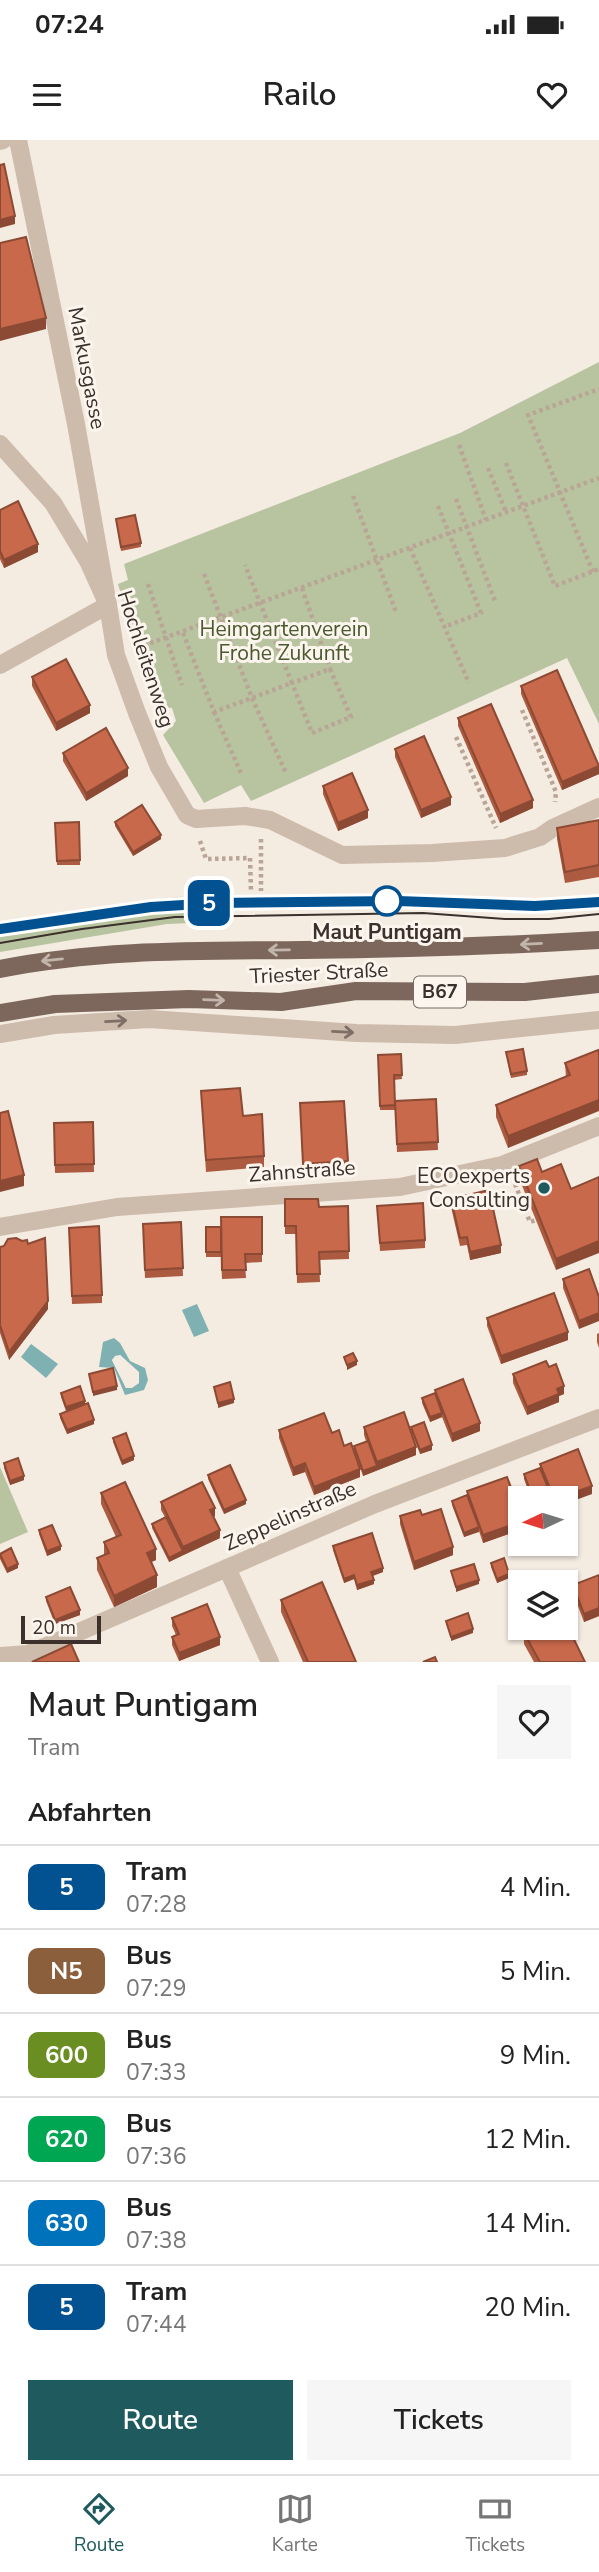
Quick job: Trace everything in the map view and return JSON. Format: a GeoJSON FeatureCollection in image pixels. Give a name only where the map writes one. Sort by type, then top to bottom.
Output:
{"type":"FeatureCollection","features":[{"type":"Feature","properties":{"kind":"main road","name":"Triester Straße"},"geometry":{"type":"LineString","coordinates":[[0,969],[35,962],[137,952],[451,948],[599,940]]}},
{"type":"Feature","properties":{"kind":"main road","name":"Triester Straße"},"geometry":{"type":"LineString","coordinates":[[0,1013],[55,1004],[189,999],[281,1002],[356,991],[526,992],[599,984]]}},
{"type":"Feature","properties":{"kind":"street","name":"Markusgasse"},"geometry":{"type":"LineString","coordinates":[[18,140],[76,424],[108,605]]}},
{"type":"Feature","properties":{"kind":"street","name":"Hochleitenweg"},"geometry":{"type":"LineString","coordinates":[[0,444],[53,503],[88,561],[108,605],[116,655],[159,766],[187,815],[196,819],[245,816],[270,820],[342,855],[505,848],[540,837],[553,828],[599,807]]}},
{"type":"Feature","properties":{"kind":"street"},"geometry":{"type":"LineString","coordinates":[[0,665],[108,605]]}},
{"type":"Feature","properties":{"kind":"street"},"geometry":{"type":"LineString","coordinates":[[0,1034],[54,1025],[149,1019],[356,1033],[455,1035],[599,1020]]}},
{"type":"Feature","properties":{"kind":"street","name":"Zahnstraße"},"geometry":{"type":"LineString","coordinates":[[0,1227],[117,1207],[400,1187],[507,1164],[599,1126]]}},
{"type":"Feature","properties":{"kind":"street","name":"Zeppelinstraße"},"geometry":{"type":"LineString","coordinates":[[0,1656],[27,1654],[374,1504],[599,1418]]}},
{"type":"Feature","properties":{"kind":"street"},"geometry":{"type":"LineString","coordinates":[[227,1568],[270,1662]]}},
{"type":"Feature","properties":{"kind":"path"},"geometry":{"type":"LineString","coordinates":[[593,572],[528,415],[599,389]]}},
{"type":"Feature","properties":{"kind":"path"},"geometry":{"type":"LineString","coordinates":[[459,445],[486,520]]}},
{"type":"Feature","properties":{"kind":"path"},"geometry":{"type":"LineString","coordinates":[[506,463],[555,586],[599,569]]}},
{"type":"Feature","properties":{"kind":"path"},"geometry":{"type":"LineString","coordinates":[[488,468],[506,512]]}},
{"type":"Feature","properties":{"kind":"path"},"geometry":{"type":"LineString","coordinates":[[116,655],[183,633],[599,478]]}},
{"type":"Feature","properties":{"kind":"path"},"geometry":{"type":"LineString","coordinates":[[354,496],[396,612]]}},
{"type":"Feature","properties":{"kind":"path"},"geometry":{"type":"LineString","coordinates":[[456,499],[495,601]]}},
{"type":"Feature","properties":{"kind":"path"},"geometry":{"type":"LineString","coordinates":[[438,506],[481,613],[444,627]]}},
{"type":"Feature","properties":{"kind":"path"},"geometry":{"type":"LineString","coordinates":[[410,548],[470,684]]}},
{"type":"Feature","properties":{"kind":"path"},"geometry":{"type":"LineString","coordinates":[[245,565],[312,733],[351,716],[330,669],[302,588]]}},
{"type":"Feature","properties":{"kind":"path"},"geometry":{"type":"LineString","coordinates":[[204,574],[252,698],[286,773]]}},
{"type":"Feature","properties":{"kind":"path"},"geometry":{"type":"LineString","coordinates":[[148,584],[182,685]]}},
{"type":"Feature","properties":{"kind":"path"},"geometry":{"type":"LineString","coordinates":[[183,633],[242,774]]}},
{"type":"Feature","properties":{"kind":"path"},"geometry":{"type":"LineString","coordinates":[[214,712],[330,669]]}},
{"type":"Feature","properties":{"kind":"path"},"geometry":{"type":"LineString","coordinates":[[522,710],[556,792],[553,828]]}},
{"type":"Feature","properties":{"kind":"path"},"geometry":{"type":"LineString","coordinates":[[456,737],[505,848]]}},
{"type":"Feature","properties":{"kind":"path"},"geometry":{"type":"LineString","coordinates":[[249,836],[261,835],[261,891]]}},
{"type":"Feature","properties":{"kind":"path"},"geometry":{"type":"LineString","coordinates":[[212,840],[201,841],[206,859],[250,858],[251,891]]}},
{"type":"Feature","properties":{"kind":"path"},"geometry":{"type":"LineString","coordinates":[[507,1164],[530,1222],[536,1220]]}},
{"type":"Feature","properties":{"kind":"green space","name":"Heimgartenverein Frohe Zukunft"},"geometry":{"type":"Polygon","coordinates":[[[599,362],[599,724],[567,658],[251,801],[241,785],[204,803],[163,735],[176,721],[172,708],[154,706],[118,584],[128,580],[124,564],[460,433],[599,362]]]}},
{"type":"Feature","properties":{"kind":"green space"},"geometry":{"type":"Polygon","coordinates":[[[216,896],[215,922],[167,924],[0,952],[0,924],[177,897],[216,896]]]}},
{"type":"Feature","properties":{"kind":"green space"},"geometry":{"type":"Polygon","coordinates":[[[0,1467],[28,1532],[0,1544],[0,1467]]]}},
{"type":"Feature","properties":{"kind":"water"},"geometry":{"type":"Polygon","coordinates":[[[197,1304],[209,1331],[194,1337],[182,1310],[197,1304]]]}},
{"type":"Feature","properties":{"kind":"water"},"geometry":{"type":"Polygon","coordinates":[[[114,1338],[130,1361],[145,1368],[148,1380],[144,1390],[125,1395],[114,1368],[99,1367],[103,1342],[114,1338]],[[120,1355],[112,1360],[126,1388],[139,1383],[135,1369],[120,1355]]]}},
{"type":"Feature","properties":{"kind":"water"},"geometry":{"type":"Polygon","coordinates":[[[31,1344],[58,1364],[46,1378],[21,1357],[31,1344]]]}},
{"type":"Feature","properties":{"kind":"pier"},"geometry":{"type":"Polygon","coordinates":[[[120,1355],[139,1372],[139,1383],[132,1388],[126,1388],[112,1360],[120,1355]]]}},
{"type":"Feature","properties":{"kind":"building"},"geometry":{"type":"Polygon","coordinates":[[[4,164],[15,216],[0,220],[0,165],[4,164]]]}},
{"type":"Feature","properties":{"kind":"building"},"geometry":{"type":"Polygon","coordinates":[[[26,237],[46,318],[0,329],[0,243],[26,237]]]}},
{"type":"Feature","properties":{"kind":"building"},"geometry":{"type":"Polygon","coordinates":[[[18,501],[38,544],[4,560],[0,551],[0,510],[18,501]]]}},
{"type":"Feature","properties":{"kind":"building"},"geometry":{"type":"Polygon","coordinates":[[[135,515],[141,543],[121,547],[116,519],[135,515]]]}},
{"type":"Feature","properties":{"kind":"building"},"geometry":{"type":"Polygon","coordinates":[[[66,659],[90,705],[56,723],[32,677],[66,659]]]}},
{"type":"Feature","properties":{"kind":"building"},"geometry":{"type":"Polygon","coordinates":[[[557,670],[599,766],[562,782],[521,686],[557,670]]]}},
{"type":"Feature","properties":{"kind":"building"},"geometry":{"type":"Polygon","coordinates":[[[491,704],[533,800],[500,814],[458,718],[491,704]]]}},
{"type":"Feature","properties":{"kind":"building"},"geometry":{"type":"Polygon","coordinates":[[[106,728],[128,768],[86,793],[63,753],[106,728]]]}},
{"type":"Feature","properties":{"kind":"building"},"geometry":{"type":"Polygon","coordinates":[[[424,736],[451,797],[421,810],[395,749],[424,736]]]}},
{"type":"Feature","properties":{"kind":"building"},"geometry":{"type":"Polygon","coordinates":[[[352,773],[368,810],[338,823],[323,786],[352,773]]]}},
{"type":"Feature","properties":{"kind":"building"},"geometry":{"type":"Polygon","coordinates":[[[142,805],[161,835],[133,852],[115,822],[142,805]]]}},
{"type":"Feature","properties":{"kind":"building"},"geometry":{"type":"Polygon","coordinates":[[[599,820],[599,865],[565,872],[557,828],[599,820]]]}},
{"type":"Feature","properties":{"kind":"building"},"geometry":{"type":"Polygon","coordinates":[[[79,822],[80,860],[57,861],[55,823],[79,822]]]}},
{"type":"Feature","properties":{"kind":"building"},"geometry":{"type":"Polygon","coordinates":[[[523,1049],[527,1071],[511,1074],[506,1052],[523,1049]]]}},
{"type":"Feature","properties":{"kind":"building"},"geometry":{"type":"Polygon","coordinates":[[[598,1050],[599,1100],[508,1136],[496,1105],[570,1075],[565,1063],[598,1050]]]}},
{"type":"Feature","properties":{"kind":"building"},"geometry":{"type":"Polygon","coordinates":[[[401,1054],[402,1075],[394,1075],[395,1105],[380,1106],[378,1055],[401,1054]]]}},
{"type":"Feature","properties":{"kind":"building"},"geometry":{"type":"Polygon","coordinates":[[[240,1088],[243,1116],[262,1114],[264,1156],[206,1160],[201,1091],[240,1088]]]}},
{"type":"Feature","properties":{"kind":"building"},"geometry":{"type":"Polygon","coordinates":[[[436,1099],[438,1142],[397,1144],[395,1101],[436,1099]]]}},
{"type":"Feature","properties":{"kind":"building"},"geometry":{"type":"Polygon","coordinates":[[[344,1101],[348,1161],[303,1164],[300,1103],[344,1101]]]}},
{"type":"Feature","properties":{"kind":"building"},"geometry":{"type":"Polygon","coordinates":[[[8,1111],[24,1175],[0,1181],[0,1113],[8,1111]]]}},
{"type":"Feature","properties":{"kind":"building"},"geometry":{"type":"Polygon","coordinates":[[[93,1122],[94,1164],[55,1165],[54,1123],[93,1122]]]}},
{"type":"Feature","properties":{"kind":"building"},"geometry":{"type":"Polygon","coordinates":[[[537,1159],[542,1172],[561,1164],[571,1189],[599,1177],[599,1241],[556,1259],[519,1166],[537,1159]]]}},
{"type":"Feature","properties":{"kind":"building"},"geometry":{"type":"Polygon","coordinates":[[[489,1190],[501,1245],[470,1252],[467,1237],[460,1238],[451,1199],[489,1190]]]}},
{"type":"Feature","properties":{"kind":"building"},"geometry":{"type":"Polygon","coordinates":[[[285,1199],[318,1199],[319,1207],[348,1206],[349,1251],[319,1252],[320,1274],[297,1274],[296,1226],[285,1226],[285,1199]]]}},
{"type":"Feature","properties":{"kind":"building"},"geometry":{"type":"Polygon","coordinates":[[[423,1203],[425,1240],[380,1243],[377,1206],[423,1203]]]}},
{"type":"Feature","properties":{"kind":"building"},"geometry":{"type":"Polygon","coordinates":[[[221,1217],[262,1217],[262,1254],[245,1254],[246,1270],[222,1270],[221,1217]]]}},
{"type":"Feature","properties":{"kind":"building"},"geometry":{"type":"Polygon","coordinates":[[[181,1222],[183,1268],[145,1270],[143,1224],[181,1222]]]}},
{"type":"Feature","properties":{"kind":"building"},"geometry":{"type":"Polygon","coordinates":[[[99,1226],[102,1295],[72,1296],[69,1228],[99,1226]]]}},
{"type":"Feature","properties":{"kind":"building"},"geometry":{"type":"Polygon","coordinates":[[[206,1227],[221,1227],[221,1252],[206,1252],[206,1227]]]}},
{"type":"Feature","properties":{"kind":"building"},"geometry":{"type":"Polygon","coordinates":[[[45,1238],[48,1301],[9,1352],[0,1325],[0,1247],[4,1246],[8,1239],[27,1240],[28,1244],[45,1238]]]}},
{"type":"Feature","properties":{"kind":"building"},"geometry":{"type":"Polygon","coordinates":[[[589,1269],[599,1297],[599,1313],[579,1321],[563,1279],[589,1269]]]}},
{"type":"Feature","properties":{"kind":"building"},"geometry":{"type":"Polygon","coordinates":[[[554,1293],[568,1332],[501,1356],[487,1318],[554,1293]]]}},
{"type":"Feature","properties":{"kind":"building"},"geometry":{"type":"Polygon","coordinates":[[[353,1353],[357,1361],[347,1365],[344,1357],[353,1353]]]}},
{"type":"Feature","properties":{"kind":"building"},"geometry":{"type":"Polygon","coordinates":[[[546,1361],[549,1367],[556,1364],[564,1386],[557,1389],[559,1394],[527,1407],[513,1374],[546,1361]]]}},
{"type":"Feature","properties":{"kind":"building"},"geometry":{"type":"Polygon","coordinates":[[[113,1368],[117,1386],[93,1392],[89,1374],[113,1368]]]}},
{"type":"Feature","properties":{"kind":"building"},"geometry":{"type":"Polygon","coordinates":[[[463,1379],[480,1423],[452,1434],[435,1390],[463,1379]]]}},
{"type":"Feature","properties":{"kind":"building"},"geometry":{"type":"Polygon","coordinates":[[[230,1382],[234,1399],[218,1403],[214,1387],[230,1382]]]}},
{"type":"Feature","properties":{"kind":"building"},"geometry":{"type":"Polygon","coordinates":[[[80,1386],[85,1401],[66,1407],[61,1393],[80,1386]]]}},
{"type":"Feature","properties":{"kind":"building"},"geometry":{"type":"Polygon","coordinates":[[[435,1393],[442,1413],[430,1417],[422,1398],[435,1393]]]}},
{"type":"Feature","properties":{"kind":"building"},"geometry":{"type":"Polygon","coordinates":[[[88,1403],[94,1420],[67,1430],[60,1414],[88,1403]]]}},
{"type":"Feature","properties":{"kind":"building"},"geometry":{"type":"Polygon","coordinates":[[[404,1412],[416,1447],[377,1462],[364,1427],[404,1412]]]}},
{"type":"Feature","properties":{"kind":"building"},"geometry":{"type":"Polygon","coordinates":[[[324,1413],[332,1433],[339,1430],[344,1446],[351,1443],[360,1469],[314,1487],[305,1463],[293,1468],[279,1430],[324,1413]]]}},
{"type":"Feature","properties":{"kind":"building"},"geometry":{"type":"Polygon","coordinates":[[[424,1422],[432,1445],[420,1450],[411,1427],[424,1422]]]}},
{"type":"Feature","properties":{"kind":"building"},"geometry":{"type":"Polygon","coordinates":[[[126,1433],[134,1456],[122,1461],[113,1438],[126,1433]]]}},
{"type":"Feature","properties":{"kind":"building"},"geometry":{"type":"Polygon","coordinates":[[[368,1441],[377,1466],[363,1471],[354,1446],[368,1441]]]}},
{"type":"Feature","properties":{"kind":"building"},"geometry":{"type":"Polygon","coordinates":[[[578,1449],[592,1486],[578,1491],[578,1486],[549,1486],[540,1464],[578,1449]]]}},
{"type":"Feature","properties":{"kind":"building"},"geometry":{"type":"Polygon","coordinates":[[[18,1458],[24,1476],[10,1481],[4,1463],[18,1458]]]}},
{"type":"Feature","properties":{"kind":"building"},"geometry":{"type":"Polygon","coordinates":[[[230,1465],[246,1500],[224,1510],[208,1475],[230,1465]]]}},
{"type":"Feature","properties":{"kind":"building"},"geometry":{"type":"Polygon","coordinates":[[[540,1468],[547,1486],[528,1486],[524,1474],[540,1468]]]}},
{"type":"Feature","properties":{"kind":"building"},"geometry":{"type":"Polygon","coordinates":[[[507,1477],[510,1486],[508,1486],[508,1526],[483,1535],[467,1491],[507,1477]]]}},
{"type":"Feature","properties":{"kind":"building"},"geometry":{"type":"Polygon","coordinates":[[[125,1482],[156,1549],[147,1553],[157,1575],[114,1596],[97,1558],[109,1553],[104,1542],[121,1535],[101,1493],[125,1482]]]}},
{"type":"Feature","properties":{"kind":"building"},"geometry":{"type":"Polygon","coordinates":[[[202,1482],[215,1508],[210,1510],[220,1530],[183,1547],[161,1502],[202,1482]]]}},
{"type":"Feature","properties":{"kind":"building"},"geometry":{"type":"Polygon","coordinates":[[[467,1495],[479,1527],[464,1533],[452,1501],[467,1495]]]}},
{"type":"Feature","properties":{"kind":"building"},"geometry":{"type":"Polygon","coordinates":[[[441,1509],[453,1547],[414,1562],[400,1516],[420,1510],[422,1515],[441,1509]]]}},
{"type":"Feature","properties":{"kind":"building"},"geometry":{"type":"Polygon","coordinates":[[[166,1517],[183,1551],[169,1558],[152,1524],[166,1517]]]}},
{"type":"Feature","properties":{"kind":"building"},"geometry":{"type":"Polygon","coordinates":[[[52,1525],[61,1546],[47,1551],[39,1530],[52,1525]]]}},
{"type":"Feature","properties":{"kind":"building"},"geometry":{"type":"Polygon","coordinates":[[[372,1533],[383,1568],[371,1572],[374,1580],[357,1585],[354,1575],[344,1579],[333,1546],[372,1533]]]}},
{"type":"Feature","properties":{"kind":"building"},"geometry":{"type":"Polygon","coordinates":[[[11,1548],[18,1564],[7,1569],[0,1554],[11,1548]]]}},
{"type":"Feature","properties":{"kind":"building"},"geometry":{"type":"Polygon","coordinates":[[[504,1558],[508,1574],[497,1579],[491,1563],[504,1558]]]}},
{"type":"Feature","properties":{"kind":"building"},"geometry":{"type":"Polygon","coordinates":[[[474,1564],[479,1580],[456,1587],[451,1571],[474,1564]]]}},
{"type":"Feature","properties":{"kind":"building"},"geometry":{"type":"Polygon","coordinates":[[[599,1575],[599,1608],[584,1614],[578,1598],[578,1583],[599,1575]]]}},
{"type":"Feature","properties":{"kind":"building"},"geometry":{"type":"Polygon","coordinates":[[[322,1582],[356,1662],[308,1662],[281,1600],[322,1582]]]}},
{"type":"Feature","properties":{"kind":"building"},"geometry":{"type":"Polygon","coordinates":[[[70,1587],[80,1610],[55,1620],[46,1597],[70,1587]]]}},
{"type":"Feature","properties":{"kind":"building"},"geometry":{"type":"Polygon","coordinates":[[[207,1604],[220,1637],[179,1653],[172,1637],[179,1634],[172,1618],[207,1604]]]}},
{"type":"Feature","properties":{"kind":"building"},"geometry":{"type":"Polygon","coordinates":[[[468,1613],[473,1629],[451,1637],[446,1621],[468,1613]]]}},
{"type":"Feature","properties":{"kind":"building"},"geometry":{"type":"Polygon","coordinates":[[[528,1640],[574,1640],[585,1662],[540,1662],[528,1640]]]}},
{"type":"Feature","properties":{"kind":"building"},"geometry":{"type":"Polygon","coordinates":[[[71,1644],[79,1662],[32,1662],[71,1644]]]}},
{"type":"Feature","properties":{"kind":"building"},"geometry":{"type":"Polygon","coordinates":[[[435,1657],[437,1662],[423,1662],[435,1657]]]}},
{"type":"Feature","properties":{"kind":"tram line"},"geometry":{"type":"LineString","coordinates":[[0,929],[151,907],[216,903],[398,901],[535,906],[599,902]]}},
{"type":"Feature","properties":{"kind":"tram line","name":"5"},"geometry":{"type":"LineString","coordinates":[[0,929],[151,907],[216,903],[440,901],[535,906],[599,902]]}},
{"type":"Feature","properties":{"kind":"tram line"},"geometry":{"type":"LineString","coordinates":[[0,943],[175,917],[423,913],[549,919],[599,914]]}},
{"type":"Feature","properties":{"kind":"place","name":"Maut Puntigam"},"geometry":{"type":"Point","coordinates":[387,901]}},
{"type":"Feature","properties":{"kind":"place","name":"ECOexperts Consulting"},"geometry":{"type":"Point","coordinates":[544,1188]}}]}
